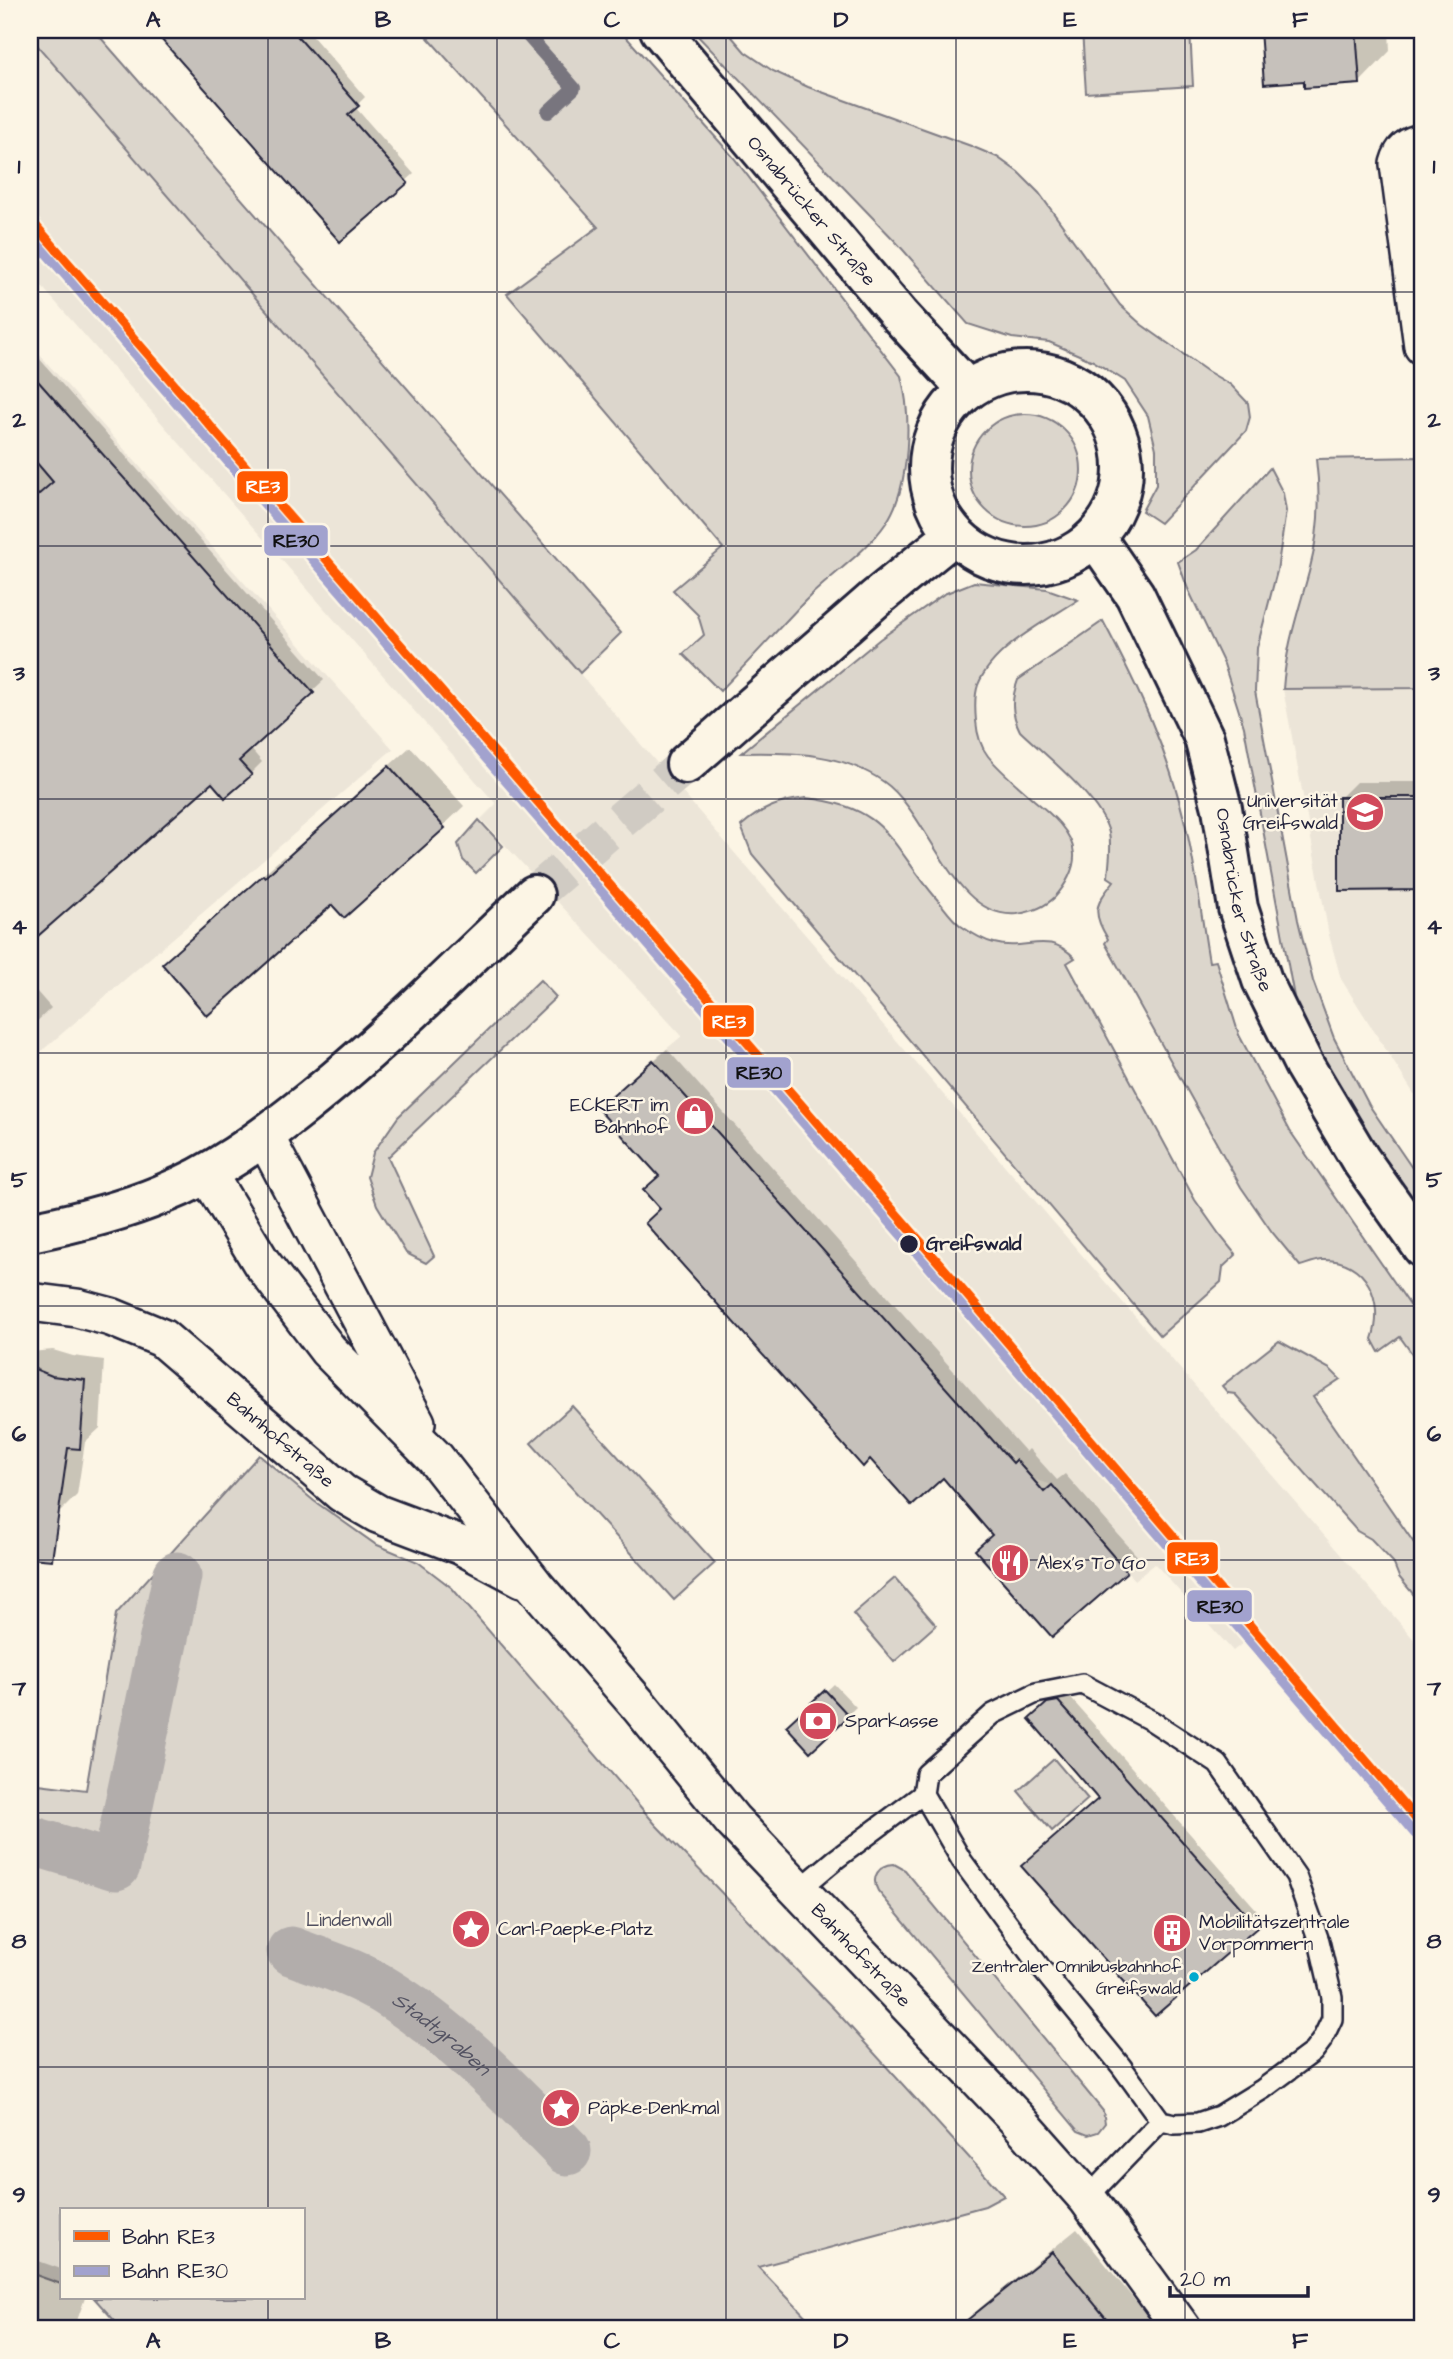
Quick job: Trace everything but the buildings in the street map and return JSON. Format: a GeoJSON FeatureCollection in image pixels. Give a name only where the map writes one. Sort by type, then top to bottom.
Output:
{"type":"FeatureCollection","features":[{"type":"Feature","properties":{"kind":"main road","name":"Osnabrücker Straße"},"geometry":{"type":"LineString","coordinates":[[660,30],[900,315],[967,389]]}},
{"type":"Feature","properties":{"kind":"main road"},"geometry":{"type":"LineString","coordinates":[[1030,371],[1062,377],[1091,394],[1112,421],[1122,452],[1122,485],[1111,516],[1095,537],[1064,558],[1035,564],[1004,562],[976,551],[954,536],[937,505],[929,474],[932,443],[946,413],[967,389],[997,375],[1030,371]]}},
{"type":"Feature","properties":{"kind":"main road"},"geometry":{"type":"LineString","coordinates":[[686,764],[875,599],[954,536]]}},
{"type":"Feature","properties":{"kind":"main road","name":"Osnabrücker Straße"},"geometry":{"type":"LineString","coordinates":[[1095,537],[1135,596],[1204,738],[1222,808],[1238,908],[1262,980],[1304,1065],[1360,1159],[1423,1248]]}},
{"type":"Feature","properties":{"kind":"main road"},"geometry":{"type":"LineString","coordinates":[[30,1232],[86,1220],[163,1194],[207,1173],[265,1137],[346,1073],[534,895]]}},
{"type":"Feature","properties":{"kind":"street"},"geometry":{"type":"LineString","coordinates":[[1423,143],[1412,144],[1402,153],[1398,164],[1423,346]]}},
{"type":"Feature","properties":{"kind":"street","name":"Bahnhofstraße"},"geometry":{"type":"LineString","coordinates":[[265,1137],[435,1458]]}},
{"type":"Feature","properties":{"kind":"street","name":"Bahnhofstraße"},"geometry":{"type":"LineString","coordinates":[[207,1173],[261,1262],[328,1350],[435,1458],[535,1586],[732,1819],[1016,2118],[1087,2198],[1182,2329]]}},
{"type":"Feature","properties":{"kind":"street","name":"Bahnhofstraße"},"geometry":{"type":"LineString","coordinates":[[30,1302],[77,1308],[111,1317],[162,1338],[342,1493],[378,1514],[460,1545],[535,1586]]}},
{"type":"Feature","properties":{"kind":"lane"},"geometry":{"type":"LineString","coordinates":[[1082,1685],[1152,1721],[1218,1764],[1296,1876],[1319,1941],[1332,1997],[1332,2019],[1313,2052],[1263,2089],[1219,2116],[1198,2123],[1175,2124],[1161,2121],[1121,2066],[1040,1967],[970,1871],[923,1794],[926,1774],[993,1714],[1036,1693],[1082,1685]]}},
{"type":"Feature","properties":{"kind":"lane"},"geometry":{"type":"LineString","coordinates":[[799,1890],[923,1794]]}},
{"type":"Feature","properties":{"kind":"lane"},"geometry":{"type":"LineString","coordinates":[[1087,2198],[1161,2121]]}},
{"type":"Feature","properties":{"kind":"shaded area"},"geometry":{"type":"Polygon","coordinates":[[[30,37],[1423,1650],[1423,1840],[1299,1692],[1249,1638],[1233,1651],[1155,1564],[1135,1580],[1052,1485],[1032,1479],[1007,1451],[990,1437],[653,1060],[682,1036],[481,819],[496,804],[30,273],[30,37]]]}},
{"type":"Feature","properties":{"kind":"shaded area"},"geometry":{"type":"Polygon","coordinates":[[[30,344],[393,749],[30,1061],[30,344]]]}},
{"type":"Feature","properties":{"kind":"shaded area","name":"Universität Greifswald"},"geometry":{"type":"Polygon","coordinates":[[[1423,688],[1423,1093],[1414,1094],[1341,979],[1329,935],[1283,689],[1423,688]]]}},
{"type":"Feature","properties":{"kind":"green space"},"geometry":{"type":"Polygon","coordinates":[[[30,30],[94,30],[621,633],[580,673],[30,37],[30,30]]]}},
{"type":"Feature","properties":{"kind":"green space"},"geometry":{"type":"Polygon","coordinates":[[[421,30],[620,30],[734,158],[901,376],[907,411],[907,451],[900,491],[886,523],[858,554],[805,601],[720,691],[683,654],[704,635],[698,615],[673,590],[723,548],[507,294],[598,227],[421,30]]]}},
{"type":"Feature","properties":{"kind":"green space"},"geometry":{"type":"Polygon","coordinates":[[[692,30],[726,30],[745,52],[773,71],[808,87],[971,146],[997,157],[1018,172],[1039,193],[1120,305],[1142,325],[1231,385],[1248,403],[1250,417],[1246,431],[1160,523],[1142,511],[1156,485],[1156,449],[1148,416],[1125,381],[1093,361],[1049,342],[1012,338],[968,324],[897,243],[692,30]]]}},
{"type":"Feature","properties":{"kind":"green space"},"geometry":{"type":"Polygon","coordinates":[[[1082,30],[1190,30],[1193,86],[1086,93],[1082,30]]]}},
{"type":"Feature","properties":{"kind":"green space"},"geometry":{"type":"Polygon","coordinates":[[[1025,414],[1047,418],[1065,430],[1077,448],[1081,470],[1077,492],[1065,510],[1047,522],[1025,526],[1003,522],[985,510],[973,492],[969,470],[973,448],[985,430],[1003,418],[1025,414]]]}},
{"type":"Feature","properties":{"kind":"green space"},"geometry":{"type":"Polygon","coordinates":[[[1423,457],[1423,688],[1283,689],[1290,644],[1315,544],[1319,502],[1316,459],[1423,457]]]}},
{"type":"Feature","properties":{"kind":"green space"},"geometry":{"type":"Polygon","coordinates":[[[1270,468],[1283,493],[1286,511],[1277,571],[1257,648],[1255,691],[1298,920],[1313,981],[1334,1038],[1369,1105],[1423,1184],[1423,1235],[1390,1188],[1297,1013],[1244,727],[1224,664],[1178,562],[1196,550],[1270,468]]]}},
{"type":"Feature","properties":{"kind":"green space"},"geometry":{"type":"Polygon","coordinates":[[[974,582],[1047,589],[1078,600],[1007,647],[985,672],[977,689],[977,726],[986,752],[1004,773],[1060,824],[1073,846],[1073,866],[1059,893],[1042,906],[1017,914],[995,911],[976,900],[959,883],[900,797],[868,772],[833,759],[815,756],[741,753],[880,639],[944,594],[974,582]]]}},
{"type":"Feature","properties":{"kind":"green space"},"geometry":{"type":"Polygon","coordinates":[[[1103,621],[1139,693],[1169,768],[1188,837],[1209,962],[1216,961],[1239,1035],[1290,1131],[1423,1324],[1423,1369],[1400,1337],[1379,1352],[1372,1339],[1376,1311],[1374,1297],[1361,1274],[1338,1261],[1322,1260],[1300,1266],[1272,1232],[1241,1187],[1105,943],[1108,939],[1097,915],[1099,903],[1114,881],[1108,877],[1110,839],[1104,820],[1084,792],[1020,731],[1013,706],[1018,680],[1103,621]]]}},
{"type":"Feature","properties":{"kind":"green space"},"geometry":{"type":"Polygon","coordinates":[[[806,798],[855,810],[871,819],[896,845],[957,923],[973,934],[990,942],[1006,945],[1055,945],[1075,958],[1067,963],[1195,1200],[1236,1255],[1223,1267],[1221,1282],[1160,1336],[752,854],[741,826],[771,807],[806,798]]]}},
{"type":"Feature","properties":{"kind":"green space"},"geometry":{"type":"Polygon","coordinates":[[[479,820],[503,846],[476,873],[463,860],[458,844],[479,820]]]}},
{"type":"Feature","properties":{"kind":"green space"},"geometry":{"type":"Polygon","coordinates":[[[540,980],[556,997],[388,1157],[434,1256],[426,1263],[406,1253],[377,1205],[367,1177],[373,1153],[398,1117],[540,980]]]}},
{"type":"Feature","properties":{"kind":"green space"},"geometry":{"type":"Polygon","coordinates":[[[1279,1341],[1330,1369],[1340,1379],[1313,1397],[1423,1556],[1423,1606],[1399,1577],[1393,1562],[1371,1539],[1357,1531],[1235,1394],[1228,1393],[1222,1386],[1279,1341]]]}},
{"type":"Feature","properties":{"kind":"green space"},"geometry":{"type":"Polygon","coordinates":[[[572,1406],[715,1563],[674,1600],[531,1443],[572,1406]]]}},
{"type":"Feature","properties":{"kind":"green space","name":"Lindenwall"},"geometry":{"type":"Polygon","coordinates":[[[259,1455],[314,1501],[375,1544],[418,1562],[452,1588],[656,1825],[835,2010],[1004,2196],[985,2206],[758,2267],[818,2329],[122,2329],[96,2300],[304,2300],[304,2208],[60,2208],[60,2284],[30,2273],[30,1783],[86,1790],[116,1614],[259,1455]]]}},
{"type":"Feature","properties":{"kind":"green space"},"geometry":{"type":"Polygon","coordinates":[[[895,1578],[936,1625],[894,1662],[853,1614],[895,1578]]]}},
{"type":"Feature","properties":{"kind":"green space"},"geometry":{"type":"Polygon","coordinates":[[[1054,1759],[1088,1799],[1052,1831],[1018,1791],[1054,1759]]]}},
{"type":"Feature","properties":{"kind":"green space"},"geometry":{"type":"Polygon","coordinates":[[[894,1864],[905,1870],[1103,2111],[1105,2123],[1098,2132],[1088,2135],[1078,2131],[878,1891],[875,1881],[877,1873],[880,1869],[894,1864]]]}},
{"type":"Feature","properties":{"kind":"waterway"},"geometry":{"type":"LineString","coordinates":[[523,30],[574,88],[548,112]]}},
{"type":"Feature","properties":{"kind":"waterway"},"geometry":{"type":"LineString","coordinates":[[30,1840],[116,1866],[177,1576]]}},
{"type":"Feature","properties":{"kind":"waterway","name":"Stadtgraben"},"geometry":{"type":"LineString","coordinates":[[291,1951],[363,1979],[411,2008],[481,2065],[567,2151]]}},
{"type":"Feature","properties":{"kind":"tunnel"},"geometry":{"type":"LineString","coordinates":[[534,895],[686,764]]}},
{"type":"Feature","properties":{"kind":"rail line","name":"RE3"},"geometry":{"type":"LineString","coordinates":[[30,219],[947,1272],[1423,1827]]}},
{"type":"Feature","properties":{"kind":"rail line","name":"RE30"},"geometry":{"type":"LineString","coordinates":[[30,235],[939,1279],[1415,1834]]}},
{"type":"Feature","properties":{"kind":"place","name":"Universität Greifswald"},"geometry":{"type":"Point","coordinates":[1365,812]}},
{"type":"Feature","properties":{"kind":"place","name":"ECKERT im Bahnhof"},"geometry":{"type":"Point","coordinates":[695,1116]}},
{"type":"Feature","properties":{"kind":"place","name":"Greifswald"},"geometry":{"type":"Point","coordinates":[909,1244]}},
{"type":"Feature","properties":{"kind":"place","name":"Alex's To Go"},"geometry":{"type":"Point","coordinates":[1010,1563]}},
{"type":"Feature","properties":{"kind":"place","name":"Sparkasse"},"geometry":{"type":"Point","coordinates":[818,1721]}},
{"type":"Feature","properties":{"kind":"place","name":"Carl-Paepke-Platz"},"geometry":{"type":"Point","coordinates":[471,1929]}},
{"type":"Feature","properties":{"kind":"place","name":"Mobilitätszentrale Vorpommern"},"geometry":{"type":"Point","coordinates":[1172,1933]}},
{"type":"Feature","properties":{"kind":"place","name":"Zentraler Omnibusbahnhof Greifswald"},"geometry":{"type":"Point","coordinates":[1194,1977]}},
{"type":"Feature","properties":{"kind":"place","name":"Päpke-Denkmal"},"geometry":{"type":"Point","coordinates":[561,2108]}}]}
